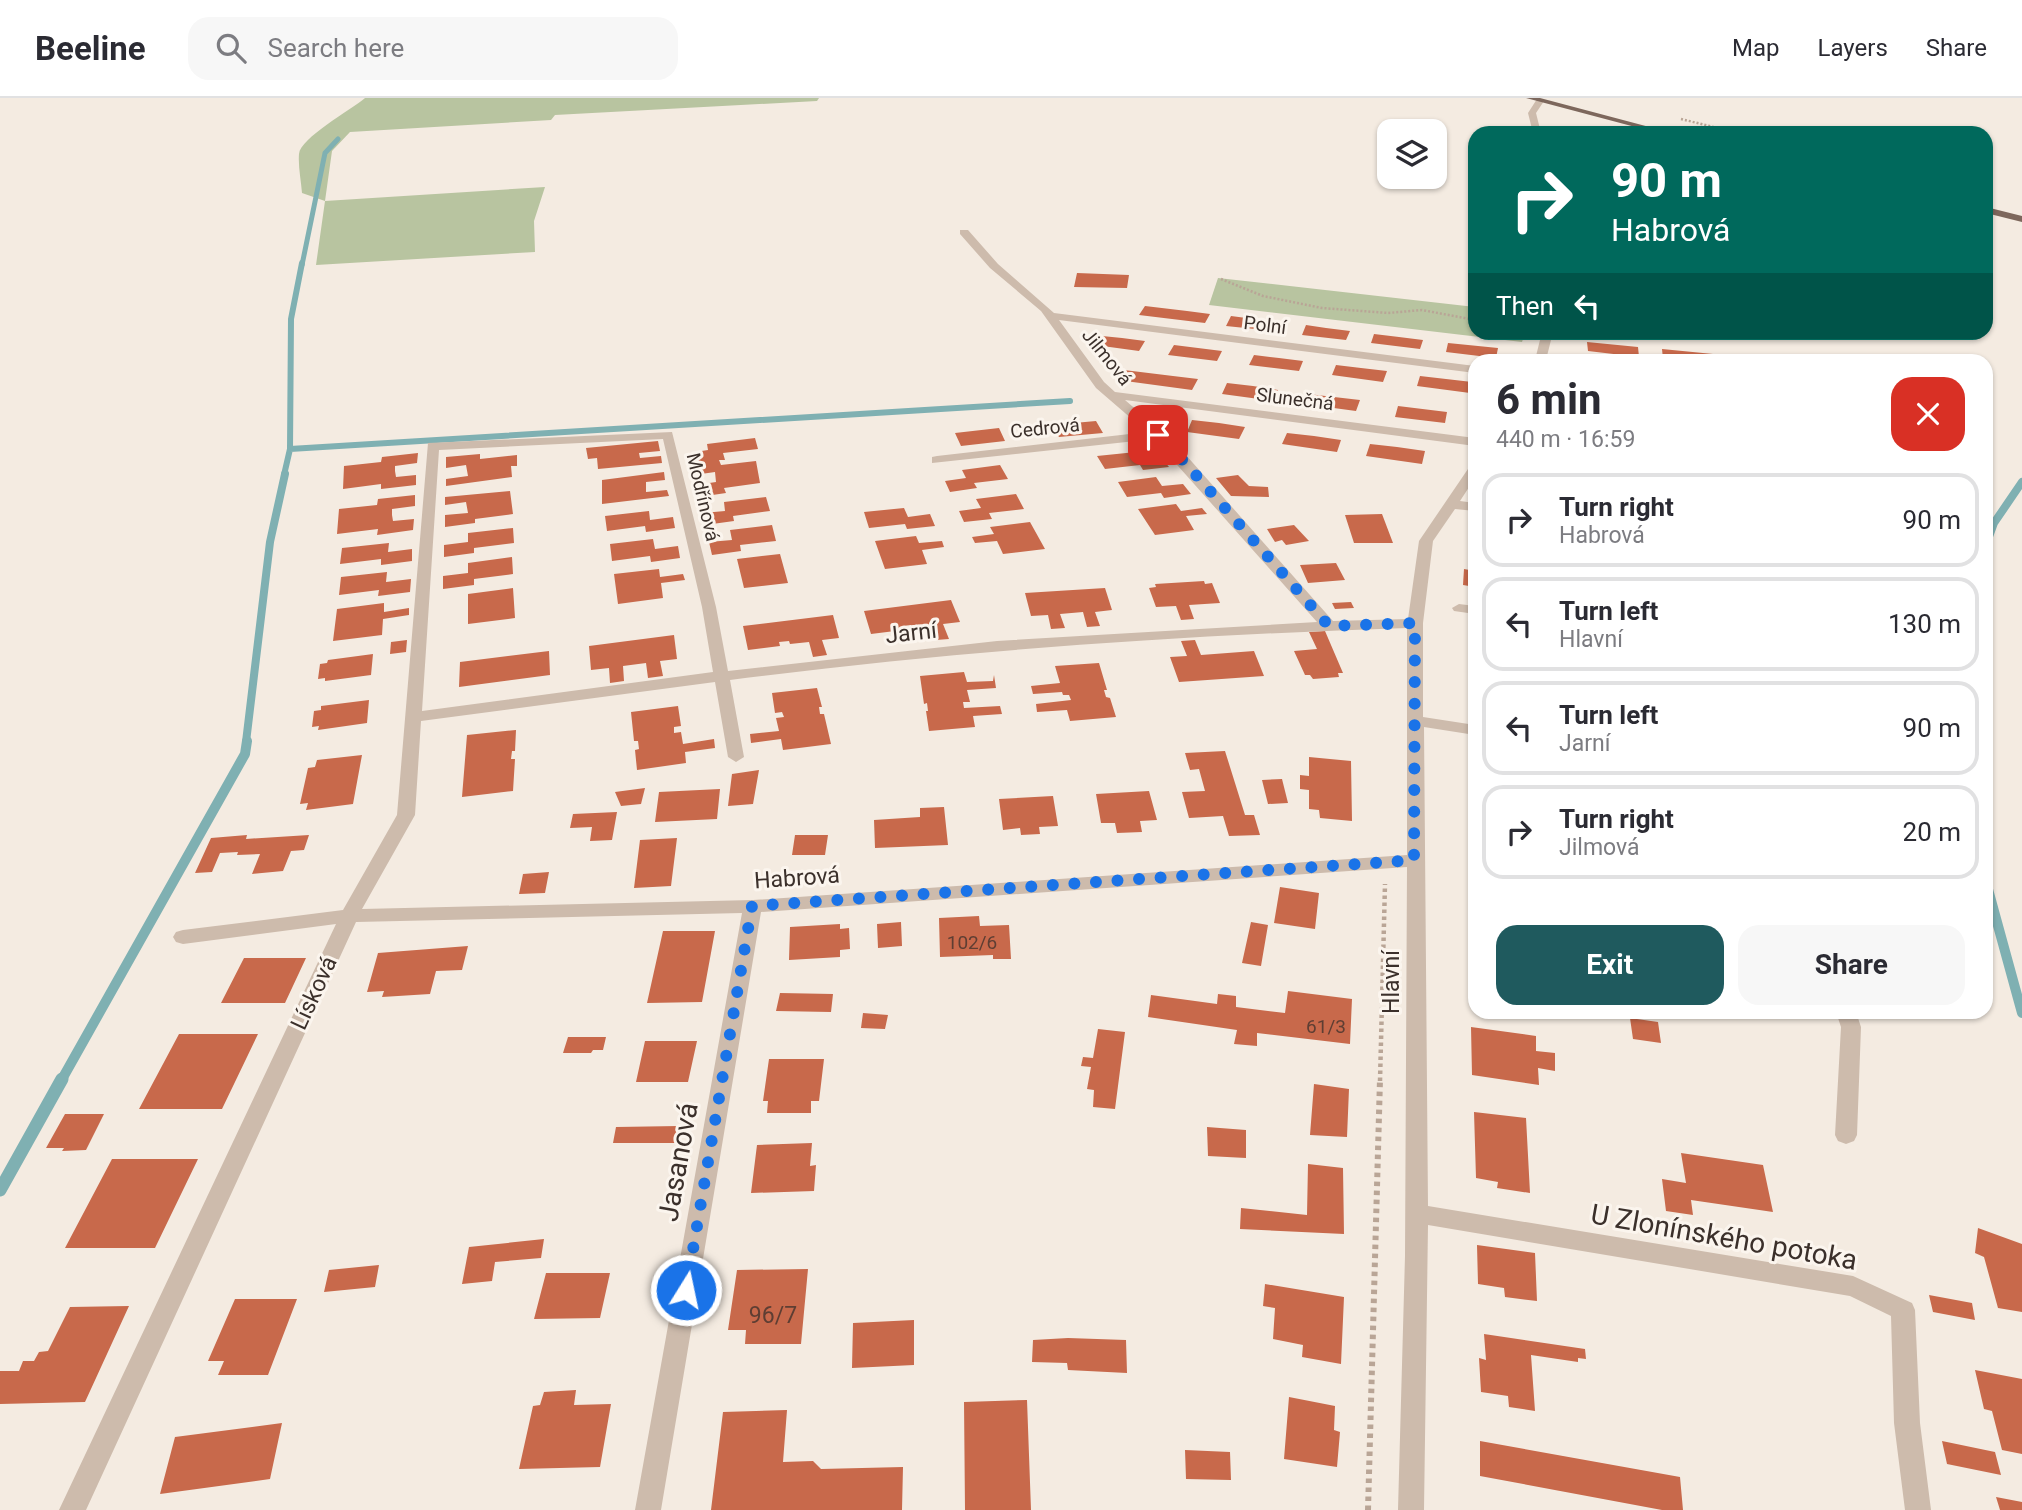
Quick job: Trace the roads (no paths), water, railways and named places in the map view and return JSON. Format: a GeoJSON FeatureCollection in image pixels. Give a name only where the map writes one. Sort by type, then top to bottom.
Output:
{"type":"FeatureCollection","features":[{"type":"Feature","properties":{"kind":"main road"},"geometry":{"type":"LineString","coordinates":[[1530,98],[1640,126]]}},
{"type":"Feature","properties":{"kind":"main road"},"geometry":{"type":"LineString","coordinates":[[1993,212],[2022,219]]}},
{"type":"Feature","properties":{"kind":"street"},"geometry":{"type":"LineString","coordinates":[[1535,126],[1532,113],[1540,101]]}},
{"type":"Feature","properties":{"kind":"street","name":"Jilmová"},"geometry":{"type":"LineString","coordinates":[[964,233],[994,266],[1051,316],[1100,385],[1172,448],[1329,626]]}},
{"type":"Feature","properties":{"kind":"street","name":"Polní"},"geometry":{"type":"LineString","coordinates":[[1051,316],[1468,368]]}},
{"type":"Feature","properties":{"kind":"street","name":"Slunečná"},"geometry":{"type":"LineString","coordinates":[[1110,395],[1468,441]]}},
{"type":"Feature","properties":{"kind":"street","name":"Modřínová"},"geometry":{"type":"LineString","coordinates":[[433,446],[668,435],[709,607],[736,757]]}},
{"type":"Feature","properties":{"kind":"street","name":"Cedrová"},"geometry":{"type":"LineString","coordinates":[[937,460],[1158,435]]}},
{"type":"Feature","properties":{"kind":"street","name":"Lísková"},"geometry":{"type":"LineString","coordinates":[[72,1510],[349,916],[407,815],[433,446]]}},
{"type":"Feature","properties":{"kind":"street","name":"Hlavní"},"geometry":{"type":"LineString","coordinates":[[1411,1510],[1417,1214],[1415,623],[1426,541],[1468,479]]}},
{"type":"Feature","properties":{"kind":"street"},"geometry":{"type":"LineString","coordinates":[[1450,504],[1468,506]]}},
{"type":"Feature","properties":{"kind":"street"},"geometry":{"type":"LineString","coordinates":[[1459,608],[1468,609]]}},
{"type":"Feature","properties":{"kind":"street","name":"Jarní"},"geometry":{"type":"LineString","coordinates":[[414,718],[722,677],[997,646],[1415,623]]}},
{"type":"Feature","properties":{"kind":"street"},"geometry":{"type":"LineString","coordinates":[[1416,720],[1468,729]]}},
{"type":"Feature","properties":{"kind":"street","name":"Habrová"},"geometry":{"type":"LineString","coordinates":[[183,937],[349,916],[752,906],[1414,860]]}},
{"type":"Feature","properties":{"kind":"street","name":"Jasanová"},"geometry":{"type":"LineString","coordinates":[[648,1510],[752,906]]}},
{"type":"Feature","properties":{"kind":"street"},"geometry":{"type":"LineString","coordinates":[[1846,1135],[1851,1027],[1848,1019]]}},
{"type":"Feature","properties":{"kind":"street","name":"U Zlonínského potoka"},"geometry":{"type":"LineString","coordinates":[[1417,1214],[1853,1286],[1903,1310],[1907,1423],[1918,1510]]}},
{"type":"Feature","properties":{"kind":"waterway"},"geometry":{"type":"LineString","coordinates":[[302,265],[325,153],[338,139]]}},
{"type":"Feature","properties":{"kind":"waterway"},"geometry":{"type":"LineString","coordinates":[[290,449],[291,319],[302,263]]}},
{"type":"Feature","properties":{"kind":"waterway"},"geometry":{"type":"LineString","coordinates":[[290,449],[1070,401]]}},
{"type":"Feature","properties":{"kind":"waterway"},"geometry":{"type":"LineString","coordinates":[[284,475],[290,449]]}},
{"type":"Feature","properties":{"kind":"waterway"},"geometry":{"type":"LineString","coordinates":[[246,742],[270,542],[285,474]]}},
{"type":"Feature","properties":{"kind":"waterway"},"geometry":{"type":"LineString","coordinates":[[1993,526],[2022,482]]}},
{"type":"Feature","properties":{"kind":"waterway"},"geometry":{"type":"LineString","coordinates":[[61,1081],[245,754],[247,741]]}},
{"type":"Feature","properties":{"kind":"waterway"},"geometry":{"type":"LineString","coordinates":[[1993,907],[2022,1013]]}},
{"type":"Feature","properties":{"kind":"waterway"},"geometry":{"type":"LineString","coordinates":[[0,1190],[62,1079]]}}]}
